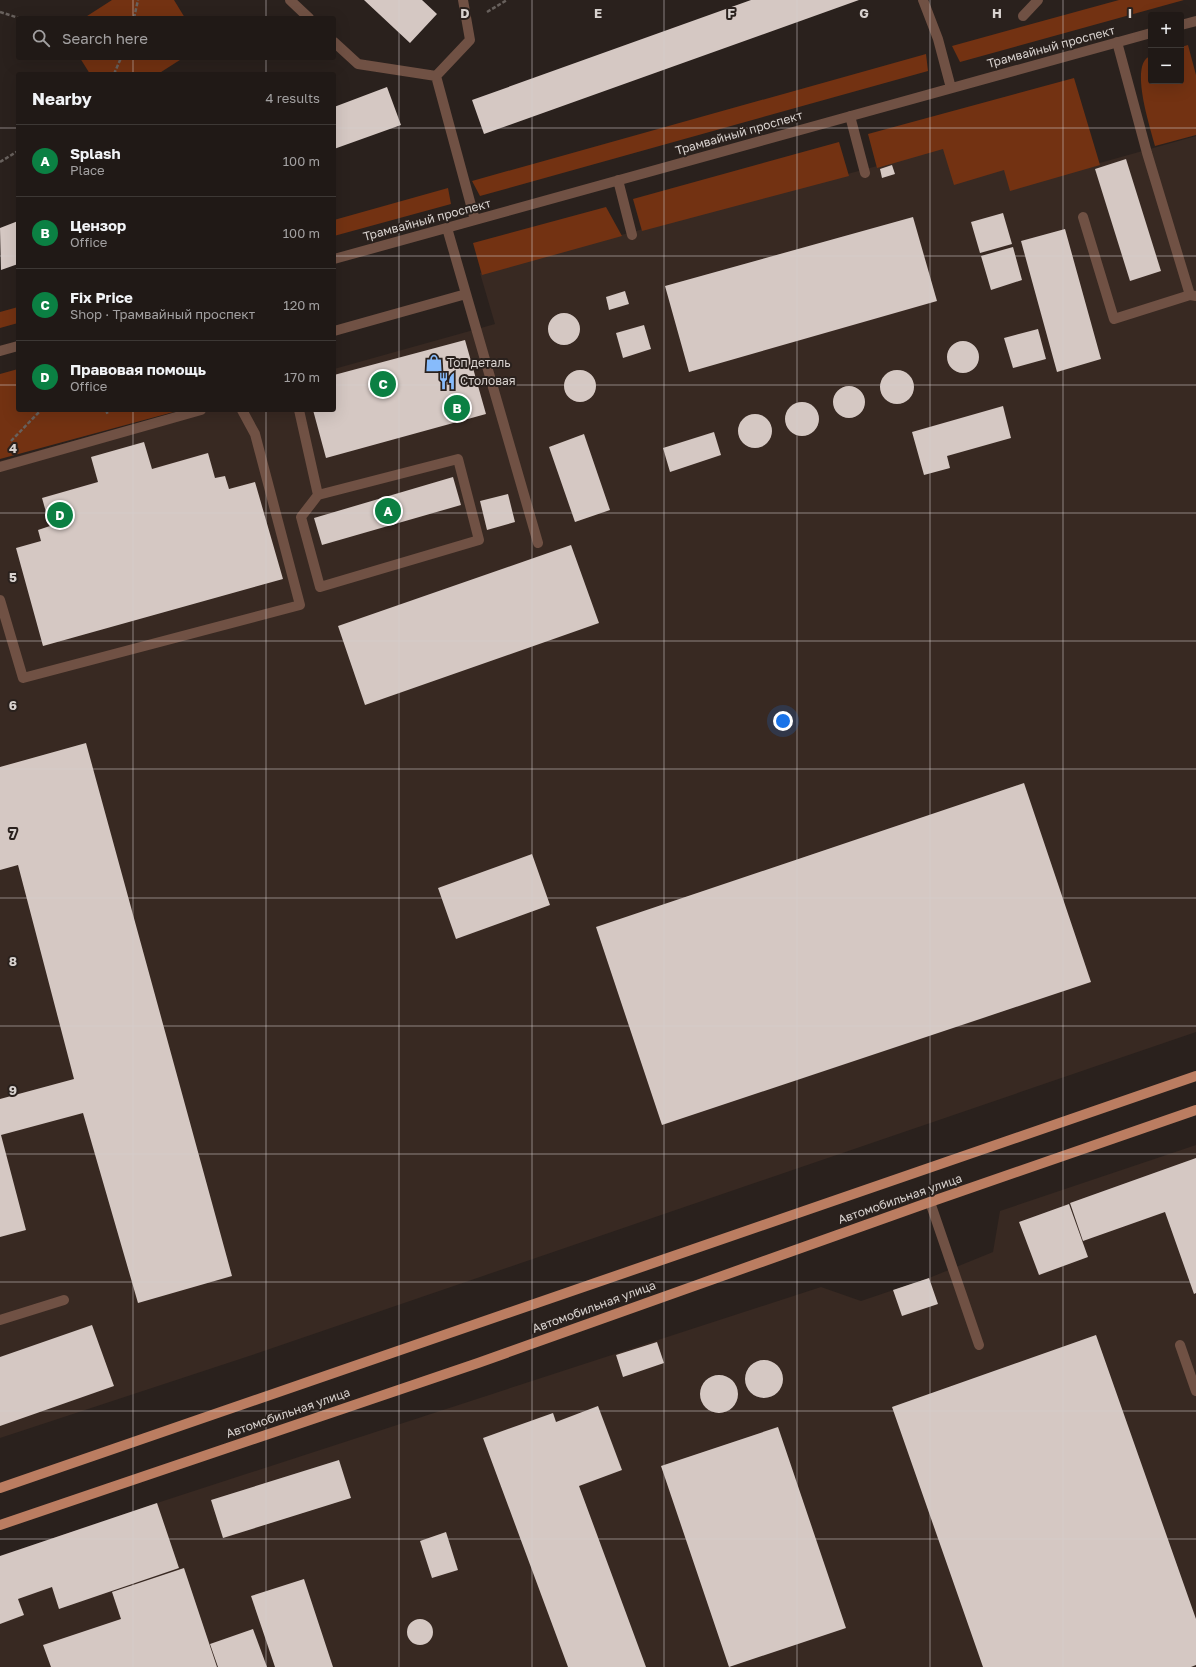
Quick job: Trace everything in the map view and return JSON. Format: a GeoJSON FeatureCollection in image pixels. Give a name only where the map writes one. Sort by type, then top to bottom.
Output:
{"type":"FeatureCollection","features":[{"type":"Feature","properties":{"kind":"main road","name":"Автомобильная улица"},"geometry":{"type":"LineString","coordinates":[[0,1488],[1196,1076]]}},
{"type":"Feature","properties":{"kind":"main road","name":"Автомобильная улица"},"geometry":{"type":"LineString","coordinates":[[0,1525],[478,1363],[930,1202],[1196,1110]]}},
{"type":"Feature","properties":{"kind":"street"},"geometry":{"type":"LineString","coordinates":[[290,0],[307,16]]}},
{"type":"Feature","properties":{"kind":"street"},"geometry":{"type":"LineString","coordinates":[[436,76],[470,40],[463,0]]}},
{"type":"Feature","properties":{"kind":"street"},"geometry":{"type":"LineString","coordinates":[[923,0],[938,39],[951,88]]}},
{"type":"Feature","properties":{"kind":"street"},"geometry":{"type":"LineString","coordinates":[[1024,16],[1038,0]]}},
{"type":"Feature","properties":{"kind":"street"},"geometry":{"type":"LineString","coordinates":[[1184,24],[1196,21]]}},
{"type":"Feature","properties":{"kind":"street","name":"Трамвайный проспект"},"geometry":{"type":"LineString","coordinates":[[336,258],[1148,34]]}},
{"type":"Feature","properties":{"kind":"street"},"geometry":{"type":"LineString","coordinates":[[1083,217],[1114,318],[1193,295],[1147,153],[1117,42]]}},
{"type":"Feature","properties":{"kind":"street"},"geometry":{"type":"LineString","coordinates":[[336,44],[358,64],[436,76]]}},
{"type":"Feature","properties":{"kind":"street"},"geometry":{"type":"LineString","coordinates":[[436,76],[475,220]]}},
{"type":"Feature","properties":{"kind":"street"},"geometry":{"type":"LineString","coordinates":[[850,116],[865,173]]}},
{"type":"Feature","properties":{"kind":"street"},"geometry":{"type":"LineString","coordinates":[[618,180],[632,235]]}},
{"type":"Feature","properties":{"kind":"street"},"geometry":{"type":"LineString","coordinates":[[447,228],[538,543]]}},
{"type":"Feature","properties":{"kind":"street"},"geometry":{"type":"LineString","coordinates":[[336,330],[466,294]]}},
{"type":"Feature","properties":{"kind":"street"},"geometry":{"type":"LineString","coordinates":[[0,351],[16,347]]}},
{"type":"Feature","properties":{"kind":"street"},"geometry":{"type":"LineString","coordinates":[[0,467],[194,412]]}},
{"type":"Feature","properties":{"kind":"street"},"geometry":{"type":"LineString","coordinates":[[0,600],[23,678],[300,605],[255,434],[243,412]]}},
{"type":"Feature","properties":{"kind":"street"},"geometry":{"type":"LineString","coordinates":[[299,412],[318,496]]}},
{"type":"Feature","properties":{"kind":"street"},"geometry":{"type":"LineString","coordinates":[[458,459],[479,540],[320,586],[301,517],[318,496],[458,459]]}},
{"type":"Feature","properties":{"kind":"street"},"geometry":{"type":"LineString","coordinates":[[930,1202],[979,1345]]}},
{"type":"Feature","properties":{"kind":"street"},"geometry":{"type":"LineString","coordinates":[[0,1320],[64,1300]]}},
{"type":"Feature","properties":{"kind":"street"},"geometry":{"type":"LineString","coordinates":[[1180,1345],[1196,1391]]}},
{"type":"Feature","properties":{"kind":"path"},"geometry":{"type":"LineString","coordinates":[[134,16],[138,0]]}},
{"type":"Feature","properties":{"kind":"path"},"geometry":{"type":"LineString","coordinates":[[484,14],[507,0]]}},
{"type":"Feature","properties":{"kind":"path"},"geometry":{"type":"LineString","coordinates":[[0,12],[16,17]]}},
{"type":"Feature","properties":{"kind":"path"},"geometry":{"type":"LineString","coordinates":[[115,72],[120,60]]}},
{"type":"Feature","properties":{"kind":"path"},"geometry":{"type":"LineString","coordinates":[[0,162],[16,152]]}},
{"type":"Feature","properties":{"kind":"path"},"geometry":{"type":"LineString","coordinates":[[10,442],[39,412]]}},
{"type":"Feature","properties":{"kind":"shaded area"},"geometry":{"type":"Polygon","coordinates":[[[112,0],[174,0],[184,16],[87,16],[112,0]]]}},
{"type":"Feature","properties":{"kind":"shaded area"},"geometry":{"type":"Polygon","coordinates":[[[1119,0],[1184,0],[960,62],[952,46],[1119,0]]]}},
{"type":"Feature","properties":{"kind":"shaded area"},"geometry":{"type":"Polygon","coordinates":[[[1188,45],[1196,75],[1196,135],[1155,146],[1143,97],[1141,70],[1144,61],[1148,58],[1148,84],[1184,84],[1184,46],[1188,45]]]}},
{"type":"Feature","properties":{"kind":"shaded area"},"geometry":{"type":"Polygon","coordinates":[[[926,54],[928,71],[480,196],[472,181],[926,54]]]}},
{"type":"Feature","properties":{"kind":"shaded area"},"geometry":{"type":"Polygon","coordinates":[[[81,60],[180,60],[161,72],[89,72],[81,60]]]}},
{"type":"Feature","properties":{"kind":"shaded area"},"geometry":{"type":"Polygon","coordinates":[[[1074,78],[1100,165],[1010,191],[1004,170],[954,185],[943,149],[877,168],[868,134],[1074,78]]]}},
{"type":"Feature","properties":{"kind":"shaded area"},"geometry":{"type":"Polygon","coordinates":[[[1196,136],[1196,1032],[258,1353],[0,1438],[0,461],[179,412],[336,412],[336,368],[495,324],[480,273],[944,148],[1006,168],[1011,188],[1196,136]]]}},
{"type":"Feature","properties":{"kind":"shaded area"},"geometry":{"type":"Polygon","coordinates":[[[839,142],[849,176],[642,231],[633,199],[839,142]]]}},
{"type":"Feature","properties":{"kind":"shaded area"},"geometry":{"type":"Polygon","coordinates":[[[448,188],[451,204],[336,235],[336,219],[448,188]]]}},
{"type":"Feature","properties":{"kind":"shaded area"},"geometry":{"type":"Polygon","coordinates":[[[606,207],[622,236],[482,275],[473,243],[606,207]]]}},
{"type":"Feature","properties":{"kind":"shaded area"},"geometry":{"type":"Polygon","coordinates":[[[16,308],[16,324],[0,328],[0,312],[16,308]]]}},
{"type":"Feature","properties":{"kind":"shaded area"},"geometry":{"type":"Polygon","coordinates":[[[16,370],[16,412],[174,412],[0,459],[0,374],[16,370]]]}},
{"type":"Feature","properties":{"kind":"shaded area"},"geometry":{"type":"Polygon","coordinates":[[[1196,1145],[1196,1667],[0,1667],[0,1556],[157,1503],[821,1287],[861,1301],[929,1278],[993,1252],[1000,1211],[1196,1145]]]}},
{"type":"Feature","properties":{"kind":"building"},"geometry":{"type":"Polygon","coordinates":[[[364,0],[422,0],[437,14],[410,43],[364,0]]]}},
{"type":"Feature","properties":{"kind":"building"},"geometry":{"type":"Polygon","coordinates":[[[751,0],[859,0],[484,134],[472,100],[751,0]]]}},
{"type":"Feature","properties":{"kind":"building"},"geometry":{"type":"Polygon","coordinates":[[[387,87],[401,125],[336,148],[336,106],[387,87]]]}},
{"type":"Feature","properties":{"kind":"building"},"geometry":{"type":"Polygon","coordinates":[[[1126,159],[1161,271],[1130,281],[1095,169],[1126,159]]]}},
{"type":"Feature","properties":{"kind":"building"},"geometry":{"type":"Polygon","coordinates":[[[892,165],[895,174],[882,178],[880,169],[892,165]]]}},
{"type":"Feature","properties":{"kind":"building"},"geometry":{"type":"Polygon","coordinates":[[[1003,213],[1012,244],[980,253],[971,222],[1003,213]]]}},
{"type":"Feature","properties":{"kind":"building"},"geometry":{"type":"Polygon","coordinates":[[[913,217],[937,301],[689,372],[665,286],[913,217]]]}},
{"type":"Feature","properties":{"kind":"building"},"geometry":{"type":"Polygon","coordinates":[[[16,222],[16,265],[1,270],[0,228],[16,222]]]}},
{"type":"Feature","properties":{"kind":"building"},"geometry":{"type":"Polygon","coordinates":[[[1065,229],[1101,359],[1057,372],[1021,241],[1065,229]]]}},
{"type":"Feature","properties":{"kind":"building"},"geometry":{"type":"Polygon","coordinates":[[[1013,247],[1022,280],[991,290],[981,256],[1013,247]]]}},
{"type":"Feature","properties":{"kind":"building"},"geometry":{"type":"Polygon","coordinates":[[[625,291],[629,304],[609,310],[606,297],[625,291]]]}},
{"type":"Feature","properties":{"kind":"building"},"geometry":{"type":"Polygon","coordinates":[[[564,313],[573,316],[577,320],[580,329],[577,338],[573,342],[564,345],[555,342],[551,338],[548,329],[551,320],[555,316],[564,313]]]}},
{"type":"Feature","properties":{"kind":"building"},"geometry":{"type":"Polygon","coordinates":[[[644,325],[651,349],[623,358],[616,333],[644,325]]]}},
{"type":"Feature","properties":{"kind":"building"},"geometry":{"type":"Polygon","coordinates":[[[1038,329],[1046,359],[1013,368],[1004,338],[1038,329]]]}},
{"type":"Feature","properties":{"kind":"building"},"geometry":{"type":"Polygon","coordinates":[[[465,340],[486,414],[326,458],[314,412],[336,412],[336,374],[465,340]]]}},
{"type":"Feature","properties":{"kind":"building"},"geometry":{"type":"Polygon","coordinates":[[[963,341],[972,344],[976,348],[979,357],[976,366],[972,370],[963,373],[954,370],[950,366],[947,357],[950,348],[954,344],[963,341]]]}},
{"type":"Feature","properties":{"kind":"building"},"geometry":{"type":"Polygon","coordinates":[[[580,370],[589,373],[593,377],[596,386],[593,395],[589,399],[580,402],[571,399],[567,395],[564,386],[567,377],[571,373],[580,370]]]}},
{"type":"Feature","properties":{"kind":"building"},"geometry":{"type":"Polygon","coordinates":[[[894,370],[900,370],[904,371],[911,377],[914,387],[913,394],[907,401],[900,404],[894,404],[890,403],[883,397],[880,390],[880,384],[881,380],[887,373],[894,370]]]}},
{"type":"Feature","properties":{"kind":"building"},"geometry":{"type":"Polygon","coordinates":[[[846,386],[852,386],[861,390],[865,402],[861,414],[852,418],[846,418],[837,414],[833,405],[833,399],[837,390],[846,386]]]}},
{"type":"Feature","properties":{"kind":"building"},"geometry":{"type":"Polygon","coordinates":[[[802,402],[814,407],[819,419],[814,431],[802,436],[790,431],[785,419],[790,407],[802,402]]]}},
{"type":"Feature","properties":{"kind":"building"},"geometry":{"type":"Polygon","coordinates":[[[1003,406],[1011,438],[947,456],[950,468],[924,475],[912,432],[1003,406]]]}},
{"type":"Feature","properties":{"kind":"building"},"geometry":{"type":"Polygon","coordinates":[[[755,414],[767,419],[772,431],[767,443],[755,448],[743,443],[738,431],[743,419],[755,414]]]}},
{"type":"Feature","properties":{"kind":"building"},"geometry":{"type":"Polygon","coordinates":[[[714,432],[721,455],[670,472],[663,448],[714,432]]]}},
{"type":"Feature","properties":{"kind":"building"},"geometry":{"type":"Polygon","coordinates":[[[584,434],[610,510],[575,522],[549,447],[584,434]]]}},
{"type":"Feature","properties":{"kind":"building"},"geometry":{"type":"Polygon","coordinates":[[[144,442],[152,469],[208,453],[215,478],[225,476],[229,489],[255,482],[283,579],[43,646],[16,548],[41,541],[38,530],[50,526],[42,498],[98,482],[91,457],[144,442]]]}},
{"type":"Feature","properties":{"kind":"building"},"geometry":{"type":"Polygon","coordinates":[[[453,477],[461,505],[322,545],[314,518],[453,477]]]}},
{"type":"Feature","properties":{"kind":"building"},"geometry":{"type":"Polygon","coordinates":[[[508,494],[515,522],[487,530],[480,501],[508,494]]]}},
{"type":"Feature","properties":{"kind":"building"},"geometry":{"type":"Polygon","coordinates":[[[571,545],[599,623],[365,705],[338,626],[571,545]]]}},
{"type":"Feature","properties":{"kind":"building"},"geometry":{"type":"Polygon","coordinates":[[[86,743],[232,1276],[138,1303],[83,1113],[1,1135],[26,1230],[0,1237],[0,1099],[74,1079],[18,865],[0,870],[0,767],[86,743]]]}},
{"type":"Feature","properties":{"kind":"building"},"geometry":{"type":"Polygon","coordinates":[[[1024,783],[1091,982],[662,1125],[596,927],[1024,783]]]}},
{"type":"Feature","properties":{"kind":"building"},"geometry":{"type":"Polygon","coordinates":[[[532,854],[550,905],[456,939],[438,888],[532,854]]]}},
{"type":"Feature","properties":{"kind":"building"},"geometry":{"type":"Polygon","coordinates":[[[1196,1158],[1196,1293],[1194,1294],[1165,1212],[1083,1241],[1070,1203],[1196,1158]]]}},
{"type":"Feature","properties":{"kind":"building"},"geometry":{"type":"Polygon","coordinates":[[[1069,1204],[1088,1257],[1039,1275],[1019,1222],[1069,1204]]]}},
{"type":"Feature","properties":{"kind":"building"},"geometry":{"type":"Polygon","coordinates":[[[929,1278],[938,1304],[902,1316],[893,1290],[929,1278]]]}},
{"type":"Feature","properties":{"kind":"building"},"geometry":{"type":"Polygon","coordinates":[[[92,1325],[114,1386],[0,1426],[0,1357],[92,1325]]]}},
{"type":"Feature","properties":{"kind":"building"},"geometry":{"type":"Polygon","coordinates":[[[1096,1335],[1196,1619],[1196,1665],[1191,1667],[983,1667],[892,1407],[1096,1335]]]}},
{"type":"Feature","properties":{"kind":"building"},"geometry":{"type":"Polygon","coordinates":[[[657,1342],[664,1363],[623,1377],[616,1355],[657,1342]]]}},
{"type":"Feature","properties":{"kind":"building"},"geometry":{"type":"Polygon","coordinates":[[[764,1360],[777,1366],[783,1379],[777,1392],[764,1398],[751,1392],[745,1379],[751,1366],[764,1360]]]}},
{"type":"Feature","properties":{"kind":"building"},"geometry":{"type":"Polygon","coordinates":[[[719,1375],[732,1381],[738,1394],[732,1407],[719,1413],[706,1407],[700,1394],[706,1381],[719,1375]]]}},
{"type":"Feature","properties":{"kind":"building"},"geometry":{"type":"Polygon","coordinates":[[[598,1406],[622,1470],[579,1486],[646,1667],[568,1667],[483,1438],[553,1413],[556,1422],[598,1406]]]}},
{"type":"Feature","properties":{"kind":"building"},"geometry":{"type":"Polygon","coordinates":[[[778,1427],[846,1628],[729,1667],[661,1466],[778,1427]]]}},
{"type":"Feature","properties":{"kind":"building"},"geometry":{"type":"Polygon","coordinates":[[[339,1460],[351,1498],[223,1538],[211,1500],[339,1460]]]}},
{"type":"Feature","properties":{"kind":"building"},"geometry":{"type":"Polygon","coordinates":[[[157,1503],[179,1568],[59,1609],[52,1587],[18,1599],[24,1615],[0,1624],[0,1556],[157,1503]]]}},
{"type":"Feature","properties":{"kind":"building"},"geometry":{"type":"Polygon","coordinates":[[[446,1532],[458,1570],[432,1578],[420,1541],[446,1532]]]}},
{"type":"Feature","properties":{"kind":"building"},"geometry":{"type":"Polygon","coordinates":[[[184,1568],[217,1667],[51,1667],[43,1645],[121,1619],[112,1592],[184,1568]]]}},
{"type":"Feature","properties":{"kind":"building"},"geometry":{"type":"Polygon","coordinates":[[[304,1579],[333,1667],[275,1667],[251,1596],[304,1579]]]}},
{"type":"Feature","properties":{"kind":"building"},"geometry":{"type":"Polygon","coordinates":[[[420,1619],[429,1623],[433,1632],[429,1641],[420,1645],[411,1641],[407,1632],[411,1623],[420,1619]]]}},
{"type":"Feature","properties":{"kind":"building"},"geometry":{"type":"Polygon","coordinates":[[[253,1629],[267,1667],[218,1667],[210,1644],[253,1629]]]}},
{"type":"Feature","properties":{"kind":"place","name":"Топ деталь"},"geometry":{"type":"Point","coordinates":[434,363]}},
{"type":"Feature","properties":{"kind":"place","name":"Столовая"},"geometry":{"type":"Point","coordinates":[447,381]}},
{"type":"Feature","properties":{"kind":"place","name":"Fix Price"},"geometry":{"type":"Point","coordinates":[383,384]}},
{"type":"Feature","properties":{"kind":"place","name":"Цензор"},"geometry":{"type":"Point","coordinates":[457,408]}},
{"type":"Feature","properties":{"kind":"place","name":"Splash"},"geometry":{"type":"Point","coordinates":[388,511]}},
{"type":"Feature","properties":{"kind":"place","name":"Правовая помощь"},"geometry":{"type":"Point","coordinates":[60,515]}}]}
